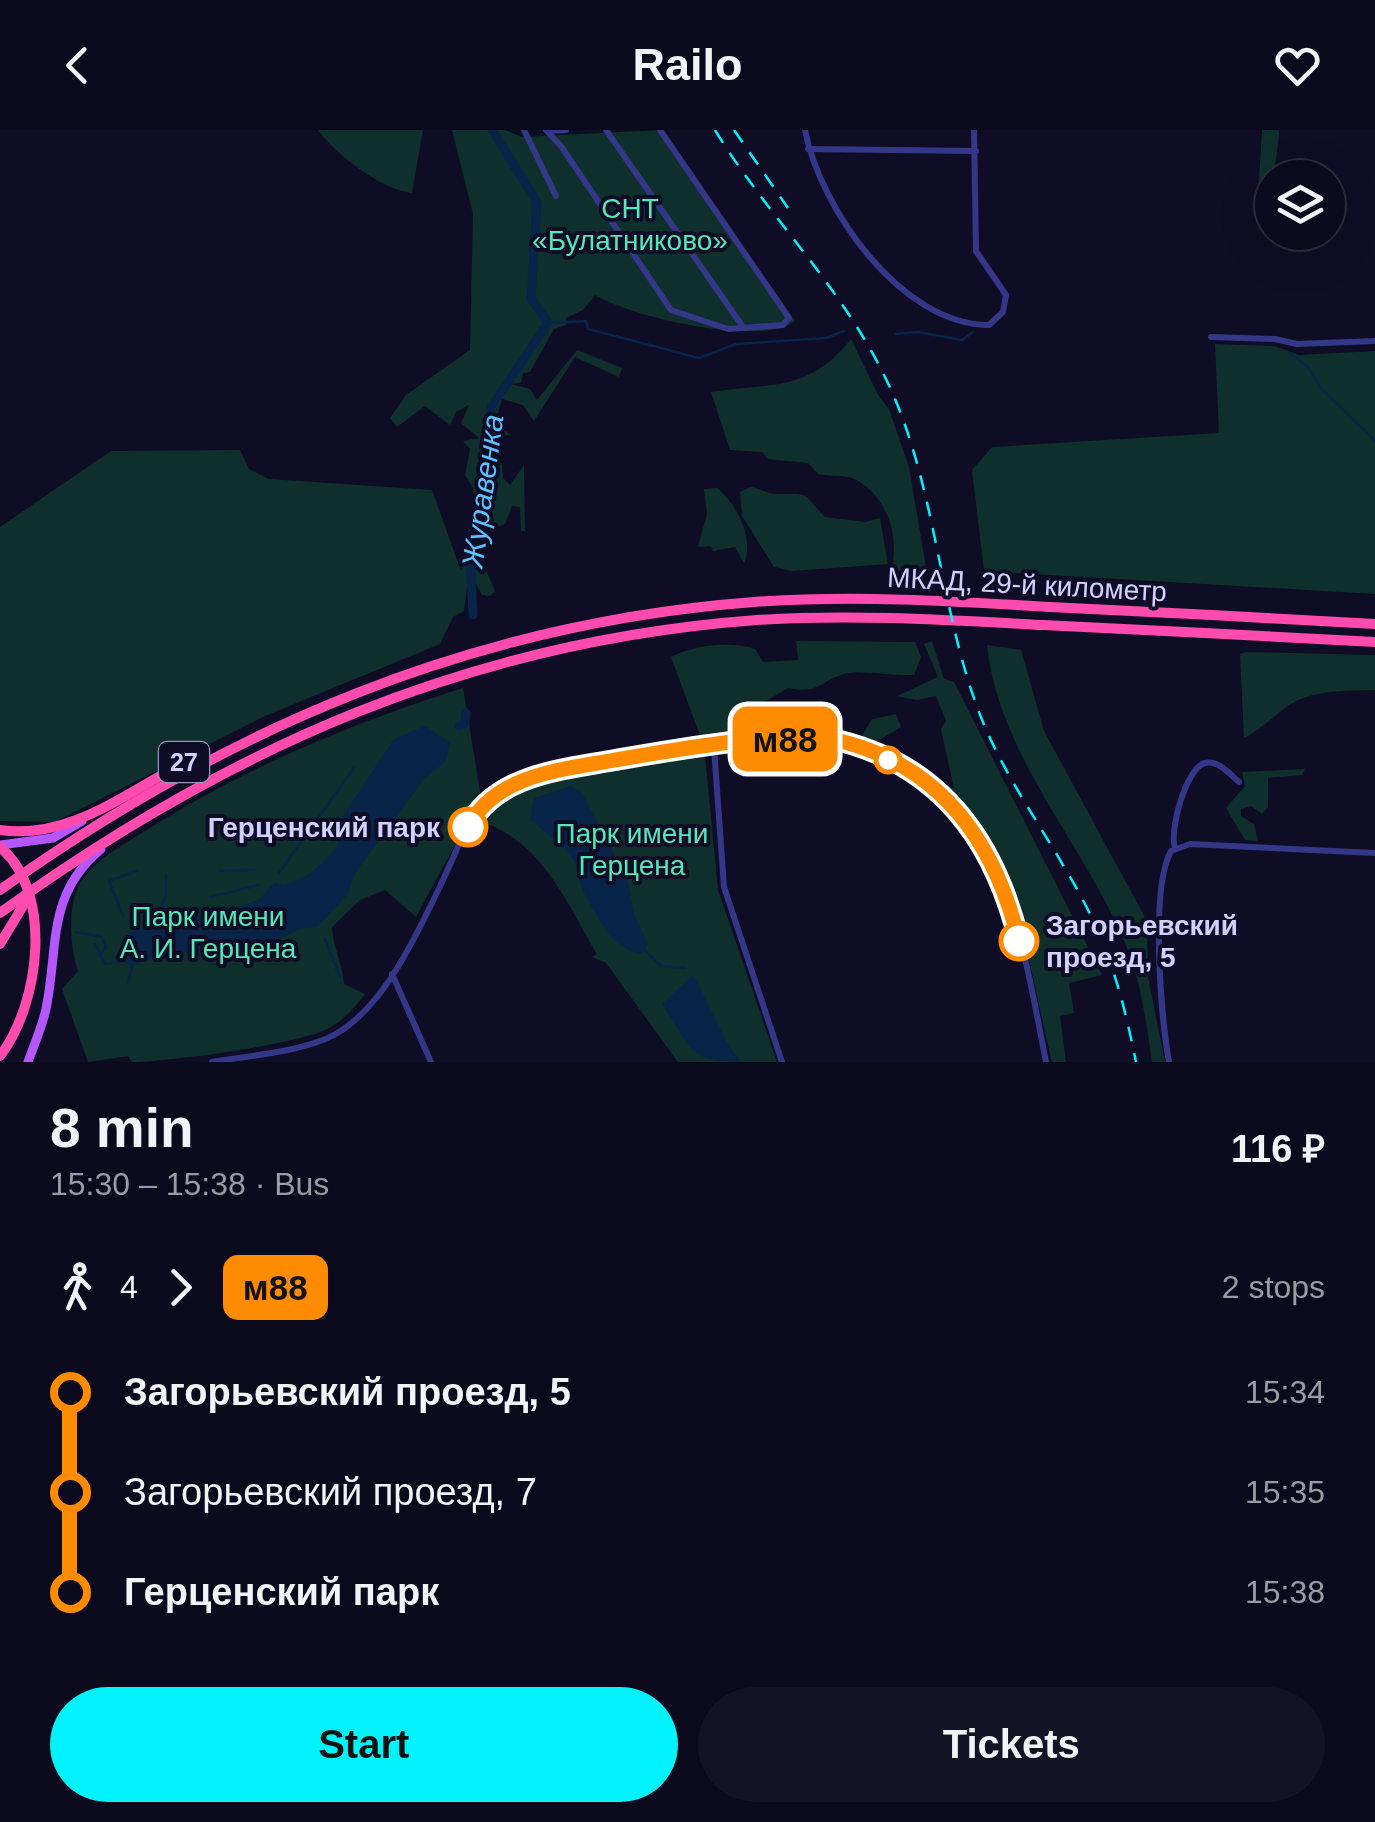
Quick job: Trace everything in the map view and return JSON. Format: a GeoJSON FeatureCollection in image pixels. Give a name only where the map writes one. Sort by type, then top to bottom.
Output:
{"type":"FeatureCollection","features":[{"type":"Feature","properties":{"kind":"highway","name":"МКАД, 29-й километр"},"geometry":{"type":"LineString","coordinates":[[286,720],[398,676],[485,650],[604,622],[693,608],[784,600],[902,600],[1375,622]]}},
{"type":"Feature","properties":{"kind":"highway","name":"МКАД, 29-й километр"},"geometry":{"type":"LineString","coordinates":[[73,861],[143,816],[267,749],[404,694],[578,646],[695,626],[784,619],[901,618],[1375,643]]}},
{"type":"Feature","properties":{"kind":"highway","name":"27"},"geometry":{"type":"LineString","coordinates":[[0,830],[50,830],[88,816],[183,763],[286,720]]}},
{"type":"Feature","properties":{"kind":"highway"},"geometry":{"type":"LineString","coordinates":[[0,890],[170,779],[286,720]]}},
{"type":"Feature","properties":{"kind":"highway"},"geometry":{"type":"LineString","coordinates":[[0,846],[22,870],[33,896],[36,922],[21,1018],[0,1056]]}},
{"type":"Feature","properties":{"kind":"highway"},"geometry":{"type":"LineString","coordinates":[[0,913],[73,861]]}},
{"type":"Feature","properties":{"kind":"highway"},"geometry":{"type":"LineString","coordinates":[[0,944],[19,908],[73,861]]}},
{"type":"Feature","properties":{"kind":"main road"},"geometry":{"type":"LineString","coordinates":[[0,846],[53,838],[88,816]]}},
{"type":"Feature","properties":{"kind":"main road"},"geometry":{"type":"LineString","coordinates":[[28,1062],[46,1010],[59,913],[78,869],[143,816]]}},
{"type":"Feature","properties":{"kind":"street"},"geometry":{"type":"LineString","coordinates":[[524,130],[556,196]]}},
{"type":"Feature","properties":{"kind":"street"},"geometry":{"type":"LineString","coordinates":[[547,131],[566,130]]}},
{"type":"Feature","properties":{"kind":"street"},"geometry":{"type":"LineString","coordinates":[[606,130],[742,327]]}},
{"type":"Feature","properties":{"kind":"street"},"geometry":{"type":"LineString","coordinates":[[547,131],[671,310],[728,328],[783,325],[789,318],[660,130]]}},
{"type":"Feature","properties":{"kind":"street"},"geometry":{"type":"LineString","coordinates":[[804,130],[826,198],[877,262],[937,314],[975,325],[997,322],[1006,295],[976,251],[974,130]]}},
{"type":"Feature","properties":{"kind":"street"},"geometry":{"type":"LineString","coordinates":[[808,149],[976,151]]}},
{"type":"Feature","properties":{"kind":"street"},"geometry":{"type":"LineString","coordinates":[[1211,337],[1275,339],[1297,344],[1375,341]]}},
{"type":"Feature","properties":{"kind":"street"},"geometry":{"type":"LineString","coordinates":[[212,1062],[329,1038],[354,1022],[412,943],[472,821],[507,787],[604,762],[714,746],[828,738],[898,765],[948,800],[976,834],[1000,877],[1046,1062]]}},
{"type":"Feature","properties":{"kind":"street"},"geometry":{"type":"LineString","coordinates":[[714,746],[724,887],[782,1062]]}},
{"type":"Feature","properties":{"kind":"street"},"geometry":{"type":"LineString","coordinates":[[1168,1062],[1161,918],[1164,871],[1174,845],[1175,816],[1194,770],[1204,763],[1216,764],[1238,782]]}},
{"type":"Feature","properties":{"kind":"street"},"geometry":{"type":"LineString","coordinates":[[1174,845],[1375,853]]}},
{"type":"Feature","properties":{"kind":"street"},"geometry":{"type":"LineString","coordinates":[[392,974],[431,1062]]}},
{"type":"Feature","properties":{"kind":"street"},"geometry":{"type":"LineString","coordinates":[[381,988],[399,986]]}},
{"type":"Feature","properties":{"kind":"green space"},"geometry":{"type":"Polygon","coordinates":[[[318,130],[423,130],[412,193],[387,185],[360,169],[318,130]]]}},
{"type":"Feature","properties":{"kind":"green space","name":"СНТ «Булатниково»"},"geometry":{"type":"Polygon","coordinates":[[[452,130],[505,130],[522,137],[662,130],[795,321],[754,331],[695,326],[636,312],[595,295],[583,310],[566,318],[566,325],[554,329],[530,372],[523,373],[521,383],[511,384],[530,389],[537,400],[577,350],[622,368],[619,377],[575,357],[534,421],[523,405],[502,399],[495,423],[511,435],[490,437],[483,449],[502,463],[503,478],[510,485],[524,465],[525,531],[521,531],[520,507],[512,506],[505,524],[481,534],[476,547],[495,591],[490,596],[482,595],[469,572],[464,611],[453,617],[440,644],[265,716],[55,822],[0,821],[0,527],[111,451],[240,450],[249,469],[269,479],[432,490],[461,571],[473,503],[473,488],[465,475],[470,449],[463,441],[479,438],[461,423],[469,405],[456,412],[450,425],[425,406],[397,427],[390,418],[406,395],[470,350],[473,214],[452,130]]]}},
{"type":"Feature","properties":{"kind":"green space"},"geometry":{"type":"Polygon","coordinates":[[[1262,130],[1279,130],[1276,160],[1260,160],[1262,130]]]}},
{"type":"Feature","properties":{"kind":"green space"},"geometry":{"type":"Polygon","coordinates":[[[851,339],[889,409],[909,467],[927,573],[892,571],[894,545],[889,520],[877,498],[857,480],[818,474],[808,463],[768,459],[762,452],[730,450],[711,392],[804,377],[836,356],[851,339]]]}},
{"type":"Feature","properties":{"kind":"green space"},"geometry":{"type":"Polygon","coordinates":[[[1215,344],[1274,346],[1299,355],[1375,351],[1375,594],[984,571],[972,470],[992,447],[1219,433],[1215,344]]]}},
{"type":"Feature","properties":{"kind":"green space"},"geometry":{"type":"Polygon","coordinates":[[[750,487],[773,494],[805,496],[825,517],[865,522],[880,518],[888,564],[792,571],[774,567],[742,516],[740,492],[750,487]]]}},
{"type":"Feature","properties":{"kind":"green space"},"geometry":{"type":"Polygon","coordinates":[[[717,488],[742,522],[747,543],[744,563],[735,547],[713,551],[711,546],[698,547],[707,514],[704,489],[717,488]]]}},
{"type":"Feature","properties":{"kind":"green space"},"geometry":{"type":"Polygon","coordinates":[[[796,641],[915,642],[921,657],[914,675],[854,672],[815,688],[788,688],[768,700],[738,709],[734,736],[702,741],[671,657],[724,645],[755,649],[763,662],[798,660],[796,641]]]}},
{"type":"Feature","properties":{"kind":"green space"},"geometry":{"type":"Polygon","coordinates":[[[932,641],[944,679],[954,682],[1102,975],[1069,983],[1074,1013],[1060,1016],[1066,1062],[1052,1062],[1012,902],[977,831],[951,800],[917,772],[859,741],[872,719],[896,714],[901,727],[876,742],[954,789],[941,729],[946,721],[936,696],[917,700],[897,696],[938,677],[924,644],[932,641]]]}},
{"type":"Feature","properties":{"kind":"green space"},"geometry":{"type":"Polygon","coordinates":[[[987,645],[1021,650],[1044,731],[1147,921],[1148,977],[1165,1062],[1152,1062],[1131,957],[1108,906],[1025,761],[995,686],[987,645]]]}},
{"type":"Feature","properties":{"kind":"green space"},"geometry":{"type":"Polygon","coordinates":[[[1240,654],[1375,655],[1375,690],[1327,692],[1303,698],[1244,738],[1240,654]]]}},
{"type":"Feature","properties":{"kind":"green space","name":"Парк имени А. И. Герцена"},"geometry":{"type":"Polygon","coordinates":[[[463,688],[481,797],[416,917],[385,890],[360,900],[332,927],[344,984],[365,994],[350,1012],[316,1033],[265,1046],[149,1061],[132,1062],[128,1056],[88,1062],[62,989],[78,971],[72,939],[73,903],[80,883],[93,867],[183,808],[260,767],[380,716],[463,688]]]}},
{"type":"Feature","properties":{"kind":"green space","name":"Парк имени Герцена"},"geometry":{"type":"Polygon","coordinates":[[[705,755],[718,890],[777,1062],[678,1062],[606,963],[592,957],[597,954],[574,913],[534,856],[498,828],[475,820],[505,793],[551,776],[635,760],[705,755]]]}},
{"type":"Feature","properties":{"kind":"green space"},"geometry":{"type":"Polygon","coordinates":[[[1305,769],[1302,775],[1268,778],[1268,807],[1262,814],[1251,806],[1241,809],[1241,816],[1254,824],[1258,841],[1245,840],[1226,808],[1245,786],[1242,772],[1305,769]]]}},
{"type":"Feature","properties":{"kind":"water"},"geometry":{"type":"Polygon","coordinates":[[[425,726],[450,742],[446,761],[424,779],[355,873],[348,894],[317,927],[256,945],[165,955],[131,967],[124,961],[126,935],[147,925],[155,911],[167,911],[175,917],[225,913],[260,899],[274,883],[285,885],[310,874],[338,845],[341,819],[394,739],[425,726]]]}},
{"type":"Feature","properties":{"kind":"water"},"geometry":{"type":"Polygon","coordinates":[[[571,786],[581,791],[628,881],[634,914],[648,944],[641,954],[630,951],[606,931],[584,893],[572,858],[530,819],[534,798],[571,786]]]}},
{"type":"Feature","properties":{"kind":"water"},"geometry":{"type":"Polygon","coordinates":[[[693,975],[742,1062],[700,1055],[685,1041],[662,1004],[693,975]]]}},
{"type":"Feature","properties":{"kind":"waterway","name":"Журавенка"},"geometry":{"type":"LineString","coordinates":[[473,615],[470,555],[485,500],[483,456],[491,407],[548,323],[531,298],[537,202],[492,130]]}},
{"type":"Feature","properties":{"kind":"waterway"},"geometry":{"type":"LineString","coordinates":[[548,323],[586,321],[588,329],[699,358],[736,344],[826,338],[844,331]]}},
{"type":"Feature","properties":{"kind":"waterway"},"geometry":{"type":"LineString","coordinates":[[896,334],[918,332],[962,340],[973,332]]}},
{"type":"Feature","properties":{"kind":"waterway"},"geometry":{"type":"LineString","coordinates":[[1290,353],[1308,367],[1320,387],[1375,441]]}},
{"type":"Feature","properties":{"kind":"waterway","name":"Журавенка"},"geometry":{"type":"LineString","coordinates":[[459,726],[465,723],[466,713]]}},
{"type":"Feature","properties":{"kind":"waterway","name":"Журавенка"},"geometry":{"type":"LineString","coordinates":[[465,723],[469,725]]}},
{"type":"Feature","properties":{"kind":"waterway"},"geometry":{"type":"LineString","coordinates":[[279,873],[354,768]]}},
{"type":"Feature","properties":{"kind":"waterway"},"geometry":{"type":"LineString","coordinates":[[220,871],[255,870]]}},
{"type":"Feature","properties":{"kind":"waterway"},"geometry":{"type":"LineString","coordinates":[[123,916],[109,881],[137,871]]}},
{"type":"Feature","properties":{"kind":"waterway"},"geometry":{"type":"LineString","coordinates":[[159,911],[166,895],[166,875]]}},
{"type":"Feature","properties":{"kind":"waterway"},"geometry":{"type":"LineString","coordinates":[[210,897],[259,885]]}},
{"type":"Feature","properties":{"kind":"waterway"},"geometry":{"type":"LineString","coordinates":[[76,932],[102,937]]}},
{"type":"Feature","properties":{"kind":"waterway"},"geometry":{"type":"LineString","coordinates":[[325,939],[340,977]]}},
{"type":"Feature","properties":{"kind":"waterway"},"geometry":{"type":"LineString","coordinates":[[100,956],[106,947],[103,940]]}},
{"type":"Feature","properties":{"kind":"waterway"},"geometry":{"type":"LineString","coordinates":[[95,944],[105,964],[124,961]]}},
{"type":"Feature","properties":{"kind":"waterway"},"geometry":{"type":"LineString","coordinates":[[644,949],[661,966],[685,968]]}},
{"type":"Feature","properties":{"kind":"waterway"},"geometry":{"type":"LineString","coordinates":[[128,982],[133,965]]}},
{"type":"Feature","properties":{"kind":"railway"},"geometry":{"type":"LineString","coordinates":[[715,130],[831,288],[874,355],[892,392],[920,474],[970,686],[997,752],[1100,935],[1136,1062]]}},
{"type":"Feature","properties":{"kind":"railway"},"geometry":{"type":"LineString","coordinates":[[734,130],[788,208]]}},
{"type":"Feature","properties":{"kind":"bus line","name":"м88"},"geometry":{"type":"LineString","coordinates":[[468,827],[493,797],[528,779],[593,764],[722,745],[811,736],[828,738],[898,765],[925,781],[961,813],[995,863],[1019,941]]}},
{"type":"Feature","properties":{"kind":"place","name":"Герценский парк"},"geometry":{"type":"Point","coordinates":[468,827]}},
{"type":"Feature","properties":{"kind":"place","name":"Загорьевский проезд, 5"},"geometry":{"type":"Point","coordinates":[1019,941]}}]}
